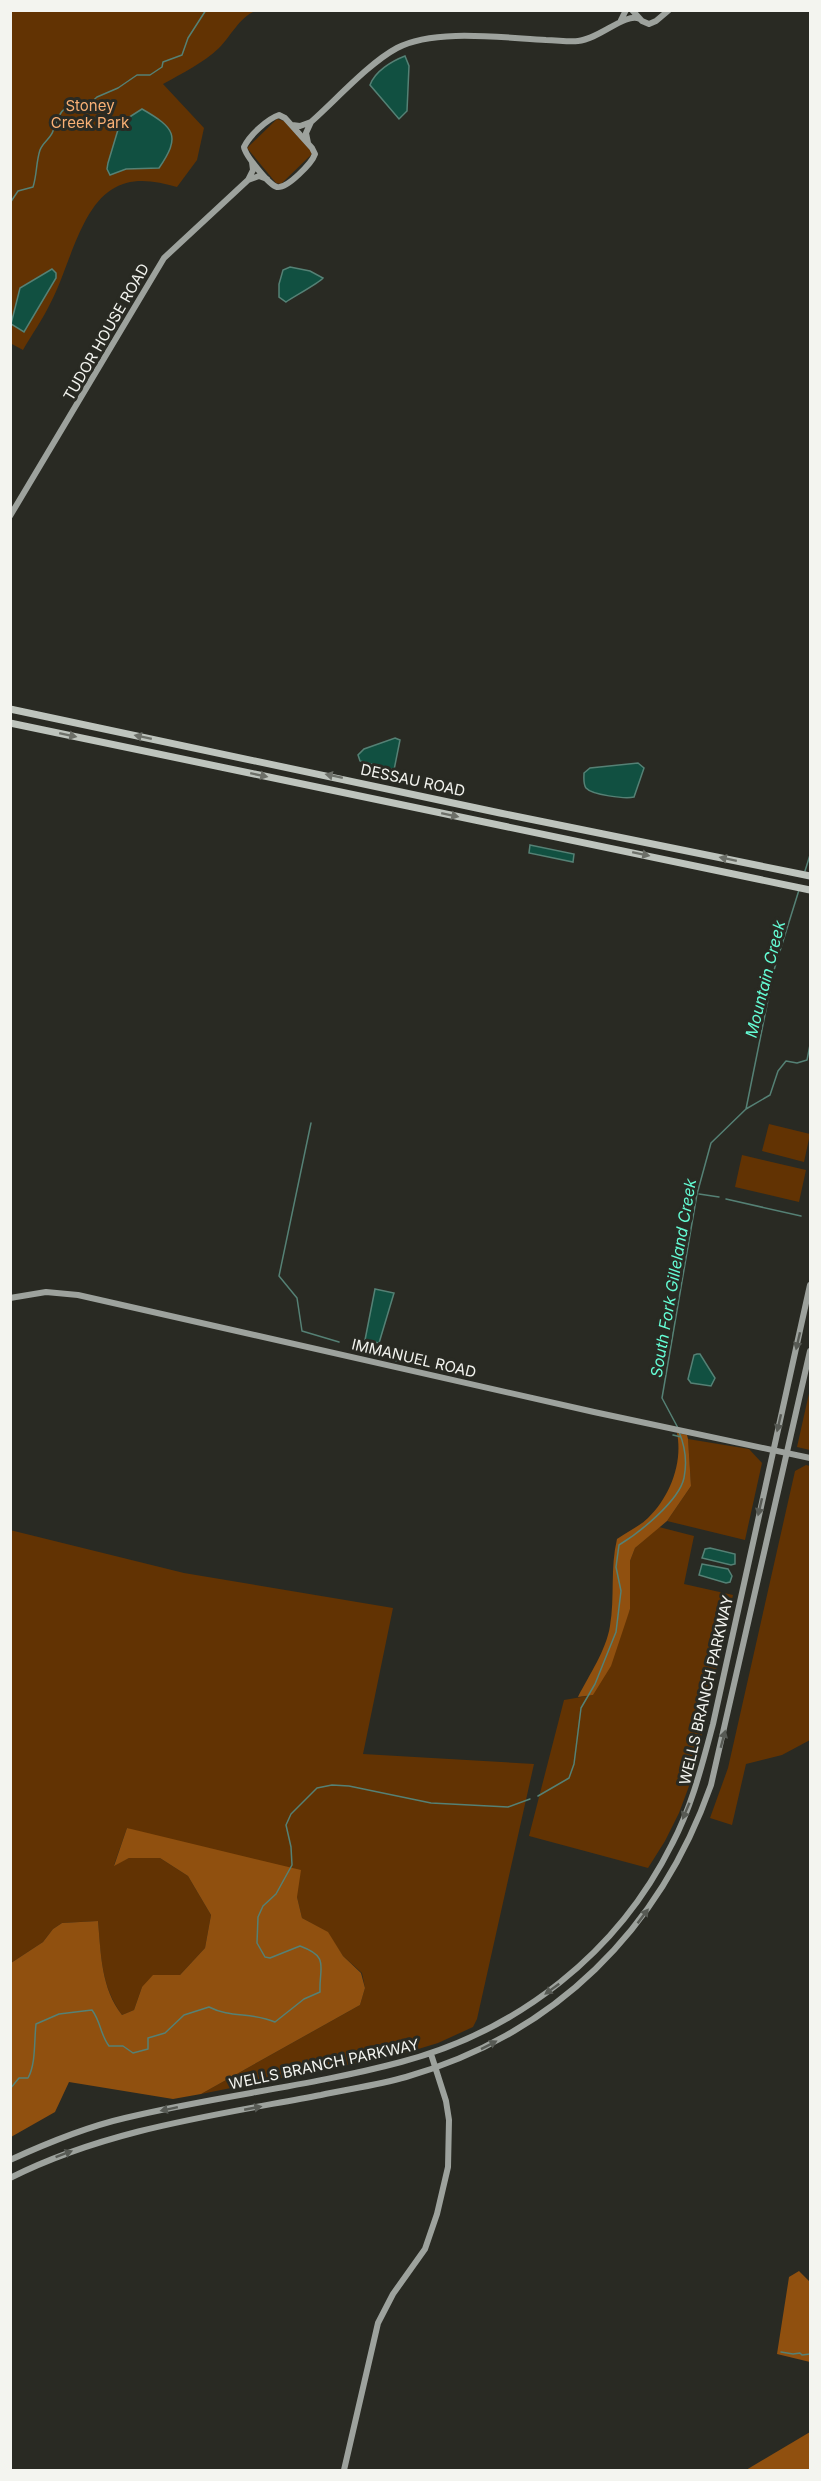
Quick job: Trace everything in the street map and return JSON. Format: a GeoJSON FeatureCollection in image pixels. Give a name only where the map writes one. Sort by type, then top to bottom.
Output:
{"type":"FeatureCollection","features":[{"type":"Feature","properties":{"kind":"main road","name":"DESSAU ROAD"},"geometry":{"type":"LineString","coordinates":[[10,709],[810,876]]}},
{"type":"Feature","properties":{"kind":"main road","name":"DESSAU ROAD"},"geometry":{"type":"LineString","coordinates":[[10,723],[810,890]]}},
{"type":"Feature","properties":{"kind":"street"},"geometry":{"type":"LineString","coordinates":[[621,20],[626,10]]}},
{"type":"Feature","properties":{"kind":"street"},"geometry":{"type":"LineString","coordinates":[[633,10],[645,23],[652,23],[669,10]]}},
{"type":"Feature","properties":{"kind":"street"},"geometry":{"type":"LineString","coordinates":[[291,124],[300,126],[311,122],[383,57],[410,42],[444,37],[576,41],[603,33],[621,20],[631,17],[640,19]]}},
{"type":"Feature","properties":{"kind":"street"},"geometry":{"type":"LineString","coordinates":[[276,116],[282,116],[308,143],[314,151],[313,160],[286,185],[276,187],[244,152],[245,144],[250,138],[276,116]]}},
{"type":"Feature","properties":{"kind":"street"},"geometry":{"type":"LineString","coordinates":[[308,143],[306,134],[311,122]]}},
{"type":"Feature","properties":{"kind":"street"},"geometry":{"type":"LineString","coordinates":[[248,180],[253,170],[251,161]]}},
{"type":"Feature","properties":{"kind":"street"},"geometry":{"type":"LineString","coordinates":[[248,180],[258,176],[267,179]]}},
{"type":"Feature","properties":{"kind":"street","name":"TUDOR HOUSE ROAD"},"geometry":{"type":"LineString","coordinates":[[10,516],[164,258],[248,180]]}},
{"type":"Feature","properties":{"kind":"street","name":"WELLS BRANCH PARKWAY"},"geometry":{"type":"LineString","coordinates":[[10,2160],[80,2131],[124,2118],[371,2069],[431,2054],[505,2022],[566,1980],[596,1951],[628,1914],[651,1882],[673,1844],[699,1778],[810,1285]]}},
{"type":"Feature","properties":{"kind":"street","name":"IMMANUEL ROAD"},"geometry":{"type":"LineString","coordinates":[[10,1298],[46,1292],[78,1295],[810,1458]]}},
{"type":"Feature","properties":{"kind":"street","name":"WELLS BRANCH PARKWAY"},"geometry":{"type":"LineString","coordinates":[[10,2178],[85,2146],[128,2133],[384,2082],[436,2067],[512,2033],[574,1990],[606,1961],[662,1890],[684,1850],[711,1785],[810,1351]]}},
{"type":"Feature","properties":{"kind":"street"},"geometry":{"type":"LineString","coordinates":[[344,2470],[378,2323],[393,2294],[425,2248],[437,2214],[448,2167],[449,2120],[431,2054]]}},
{"type":"Feature","properties":{"kind":"green space","name":"Stoney Creek Park"},"geometry":{"type":"Polygon","coordinates":[[[10,11],[255,11],[240,23],[213,53],[163,84],[204,128],[197,160],[177,187],[135,181],[111,190],[100,199],[83,226],[45,314],[23,350],[10,343],[10,11]]]}},
{"type":"Feature","properties":{"kind":"green space"},"geometry":{"type":"Polygon","coordinates":[[[277,119],[284,121],[312,154],[281,184],[276,183],[247,148],[277,119]]]}},
{"type":"Feature","properties":{"kind":"green space"},"geometry":{"type":"Polygon","coordinates":[[[769,1124],[810,1134],[804,1162],[762,1151],[769,1124]]]}},
{"type":"Feature","properties":{"kind":"green space"},"geometry":{"type":"Polygon","coordinates":[[[742,1155],[806,1170],[799,1202],[735,1187],[742,1155]]]}},
{"type":"Feature","properties":{"kind":"green space"},"geometry":{"type":"Polygon","coordinates":[[[810,1389],[810,1450],[797,1447],[810,1389]]]}},
{"type":"Feature","properties":{"kind":"green space"},"geometry":{"type":"Polygon","coordinates":[[[688,1439],[749,1449],[762,1463],[745,1540],[667,1521],[691,1486],[688,1439]]]}},
{"type":"Feature","properties":{"kind":"green space"},"geometry":{"type":"Polygon","coordinates":[[[806,1465],[810,1466],[810,1740],[782,1755],[746,1764],[732,1825],[710,1818],[728,1768],[795,1471],[806,1465]]]}},
{"type":"Feature","properties":{"kind":"green space"},"geometry":{"type":"Polygon","coordinates":[[[659,1527],[694,1536],[684,1584],[733,1595],[692,1778],[679,1813],[648,1868],[529,1836],[564,1700],[593,1695],[630,1609],[630,1561],[635,1548],[659,1527]]]}},
{"type":"Feature","properties":{"kind":"green space"},"geometry":{"type":"Polygon","coordinates":[[[10,1530],[184,1573],[393,1608],[363,1754],[534,1764],[477,2019],[473,2027],[438,2043],[402,2054],[201,2094],[360,2005],[365,1988],[362,1973],[343,1956],[327,1932],[302,1918],[297,1897],[127,1828],[114,1865],[129,1858],[160,1858],[188,1876],[211,1915],[205,1948],[180,1975],[142,1987],[134,2010],[122,2015],[106,1982],[101,1958],[98,1921],[62,1923],[53,1929],[43,1942],[11,1963],[10,1530]]]}},
{"type":"Feature","properties":{"kind":"shaded area"},"geometry":{"type":"Polygon","coordinates":[[[405,56],[409,66],[407,111],[399,119],[370,85],[384,67],[405,56]]]}},
{"type":"Feature","properties":{"kind":"shaded area"},"geometry":{"type":"Polygon","coordinates":[[[142,109],[162,122],[171,134],[172,140],[166,157],[159,168],[126,169],[110,175],[107,169],[108,163],[120,123],[142,109]]]}},
{"type":"Feature","properties":{"kind":"shaded area"},"geometry":{"type":"Polygon","coordinates":[[[290,267],[310,271],[323,278],[286,302],[279,297],[279,284],[283,270],[290,267]]]}},
{"type":"Feature","properties":{"kind":"shaded area"},"geometry":{"type":"Polygon","coordinates":[[[52,269],[56,273],[56,278],[24,332],[11,324],[20,288],[52,269]]]}},
{"type":"Feature","properties":{"kind":"shaded area"},"geometry":{"type":"Polygon","coordinates":[[[395,738],[400,740],[394,770],[360,761],[358,755],[364,749],[395,738]]]}},
{"type":"Feature","properties":{"kind":"shaded area"},"geometry":{"type":"Polygon","coordinates":[[[638,763],[644,768],[634,797],[601,794],[585,786],[584,773],[590,768],[638,763]]]}},
{"type":"Feature","properties":{"kind":"shaded area"},"geometry":{"type":"Polygon","coordinates":[[[530,845],[574,854],[573,862],[529,853],[530,845]]]}},
{"type":"Feature","properties":{"kind":"shaded area"},"geometry":{"type":"Polygon","coordinates":[[[375,1289],[394,1293],[379,1343],[365,1340],[375,1289]]]}},
{"type":"Feature","properties":{"kind":"shaded area"},"geometry":{"type":"Polygon","coordinates":[[[700,1354],[715,1378],[711,1386],[691,1383],[688,1379],[694,1355],[700,1354]]]}},
{"type":"Feature","properties":{"kind":"shaded area"},"geometry":{"type":"Polygon","coordinates":[[[677,1433],[687,1435],[691,1486],[667,1521],[635,1548],[630,1561],[630,1609],[611,1666],[593,1695],[578,1697],[601,1654],[608,1635],[617,1539],[645,1521],[663,1500],[676,1468],[677,1433]]]}},
{"type":"Feature","properties":{"kind":"shaded area"},"geometry":{"type":"Polygon","coordinates":[[[710,1548],[735,1554],[735,1564],[702,1558],[705,1549],[710,1548]]]}},
{"type":"Feature","properties":{"kind":"shaded area"},"geometry":{"type":"Polygon","coordinates":[[[702,1564],[728,1569],[732,1576],[730,1582],[726,1583],[699,1575],[702,1564]]]}},
{"type":"Feature","properties":{"kind":"shaded area"},"geometry":{"type":"Polygon","coordinates":[[[127,1828],[301,1870],[297,1897],[302,1918],[328,1932],[343,1956],[361,1973],[365,1988],[360,2005],[201,2094],[173,2099],[69,2082],[55,2112],[11,2137],[11,1963],[43,1942],[53,1929],[62,1923],[98,1921],[101,1958],[106,1982],[115,2005],[122,2015],[134,2010],[142,1987],[153,1975],[180,1975],[205,1948],[211,1915],[188,1876],[160,1858],[129,1858],[114,1866],[127,1828]]]}},
{"type":"Feature","properties":{"kind":"shaded area"},"geometry":{"type":"Polygon","coordinates":[[[799,2271],[810,2282],[810,2362],[777,2354],[789,2277],[799,2271]]]}},
{"type":"Feature","properties":{"kind":"shaded area"},"geometry":{"type":"Polygon","coordinates":[[[810,2432],[810,2470],[746,2470],[810,2432]]]}},
{"type":"Feature","properties":{"kind":"waterway"},"geometry":{"type":"LineString","coordinates":[[10,203],[18,191],[33,187],[40,150],[52,133],[63,110],[71,107],[85,108],[97,97],[118,88],[137,75],[150,75],[162,67],[163,62],[182,55],[188,38],[206,10]]}},
{"type":"Feature","properties":{"kind":"waterway","name":"Mountain Creek"},"geometry":{"type":"LineString","coordinates":[[805,871],[810,855]]}},
{"type":"Feature","properties":{"kind":"waterway","name":"Mountain Creek"},"geometry":{"type":"LineString","coordinates":[[746,1109],[774,970],[799,890]]}},
{"type":"Feature","properties":{"kind":"waterway","name":"South Fork Gilleland Creek"},"geometry":{"type":"LineString","coordinates":[[678,1428],[662,1398],[697,1194],[711,1143],[746,1109],[770,1095],[778,1071],[786,1061],[797,1063],[807,1060],[810,1045]]}},
{"type":"Feature","properties":{"kind":"waterway"},"geometry":{"type":"LineString","coordinates":[[311,1123],[279,1276],[297,1298],[302,1331],[339,1342]]}},
{"type":"Feature","properties":{"kind":"waterway"},"geometry":{"type":"LineString","coordinates":[[699,1194],[719,1197]]}},
{"type":"Feature","properties":{"kind":"waterway"},"geometry":{"type":"LineString","coordinates":[[726,1199],[801,1216]]}},
{"type":"Feature","properties":{"kind":"waterway"},"geometry":{"type":"LineString","coordinates":[[365,1347],[382,1349],[397,1356],[396,1361]]}},
{"type":"Feature","properties":{"kind":"waterway","name":"South Fork Gilleland Creek"},"geometry":{"type":"LineString","coordinates":[[538,1796],[569,1778],[574,1764],[581,1708],[595,1684],[616,1632],[621,1591],[616,1567],[619,1545],[657,1516],[681,1487],[685,1461],[679,1432]]}},
{"type":"Feature","properties":{"kind":"waterway","name":"South Fork Gilleland Creek"},"geometry":{"type":"LineString","coordinates":[[673,1435],[681,1437]]}},
{"type":"Feature","properties":{"kind":"waterway","name":"South Fork Gilleland Creek"},"geometry":{"type":"LineString","coordinates":[[10,2089],[19,2078],[28,2078],[31,2072],[36,2024],[59,2014],[92,2010],[109,2046],[123,2046],[133,2053],[148,2049],[148,2038],[165,2033],[184,2015],[209,2007],[225,2013],[258,2017],[275,2022],[304,1999],[320,1992],[321,1963],[316,1954],[300,1946],[270,1958],[265,1957],[257,1943],[258,1917],[263,1906],[276,1894],[292,1865],[286,1825],[291,1814],[317,1788],[332,1785],[349,1786],[431,1803],[508,1807],[530,1799]]}},
{"type":"Feature","properties":{"kind":"waterway"},"geometry":{"type":"LineString","coordinates":[[781,2352],[810,2354]]}}]}
